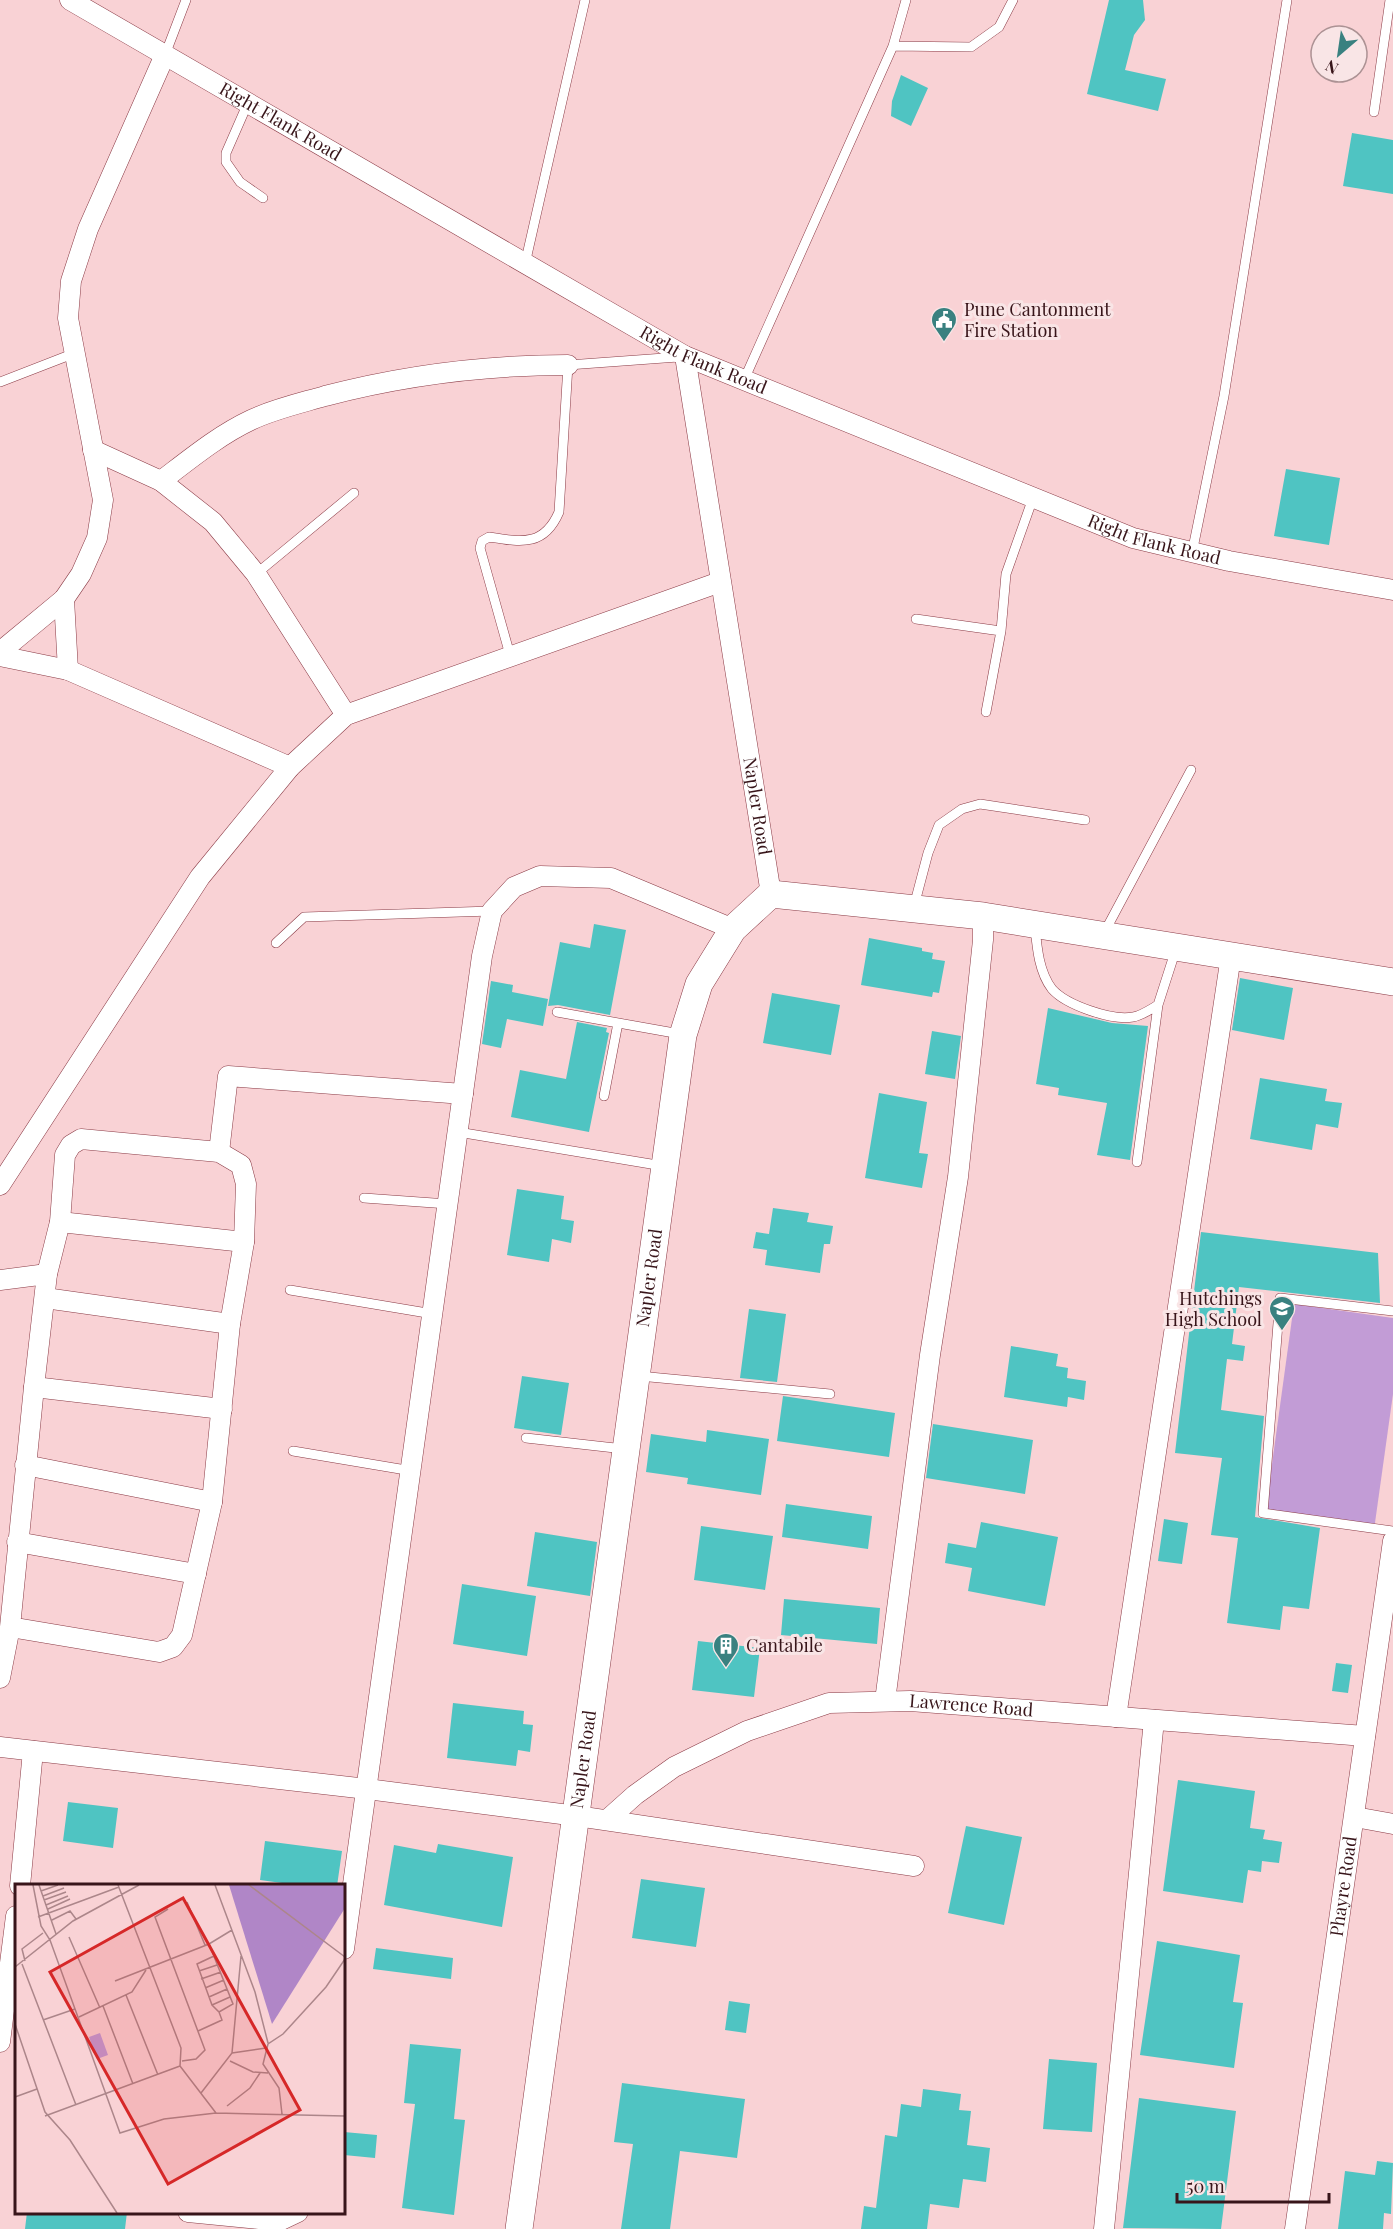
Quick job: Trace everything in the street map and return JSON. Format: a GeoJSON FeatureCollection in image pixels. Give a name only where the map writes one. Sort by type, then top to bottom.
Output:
{"type":"FeatureCollection","features":[{"type":"Feature","properties":{"kind":"street","name":"Right Flank Road"},"geometry":{"type":"LineString","coordinates":[[70,0],[164,57],[685,356],[1133,538],[1192,553],[1393,590]]}},
{"type":"Feature","properties":{"kind":"street"},"geometry":{"type":"LineString","coordinates":[[0,654],[64,599],[81,574],[97,538],[103,500],[68,318],[71,281],[88,229],[164,57]]}},
{"type":"Feature","properties":{"kind":"street","name":"Napler Road"},"geometry":{"type":"LineString","coordinates":[[519,2229],[683,1035],[699,984],[733,929],[771,894],[685,356]]}},
{"type":"Feature","properties":{"kind":"street"},"geometry":{"type":"LineString","coordinates":[[161,481],[210,444],[252,420],[305,401],[418,375],[509,365],[568,365]]}},
{"type":"Feature","properties":{"kind":"street"},"geometry":{"type":"LineString","coordinates":[[93,450],[161,481],[213,522],[256,574],[346,715]]}},
{"type":"Feature","properties":{"kind":"street"},"geometry":{"type":"LineString","coordinates":[[0,1185],[200,877],[290,767],[346,715],[720,582]]}},
{"type":"Feature","properties":{"kind":"street"},"geometry":{"type":"LineString","coordinates":[[64,599],[68,670]]}},
{"type":"Feature","properties":{"kind":"street"},"geometry":{"type":"LineString","coordinates":[[0,654],[68,670],[290,767]]}},
{"type":"Feature","properties":{"kind":"street"},"geometry":{"type":"LineString","coordinates":[[345,1942],[463,1094],[483,956],[492,911],[514,887],[540,876],[611,878],[733,929]]}},
{"type":"Feature","properties":{"kind":"street"},"geometry":{"type":"LineString","coordinates":[[771,894],[983,916],[1393,982]]}},
{"type":"Feature","properties":{"kind":"street"},"geometry":{"type":"LineString","coordinates":[[885,1701],[930,1355],[958,1177],[983,940],[983,916]]}},
{"type":"Feature","properties":{"kind":"street"},"geometry":{"type":"LineString","coordinates":[[1116,1717],[1231,956]]}},
{"type":"Feature","properties":{"kind":"street"},"geometry":{"type":"LineString","coordinates":[[219,1152],[228,1077],[463,1094]]}},
{"type":"Feature","properties":{"kind":"street"},"geometry":{"type":"LineString","coordinates":[[0,1678],[5,1626],[17,1542],[47,1274],[60,1222],[65,1155],[71,1145],[81,1139],[219,1152],[240,1165],[246,1184],[244,1242],[231,1324],[212,1502],[182,1635],[173,1647],[159,1652],[5,1626]]}},
{"type":"Feature","properties":{"kind":"street"},"geometry":{"type":"LineString","coordinates":[[60,1222],[244,1242]]}},
{"type":"Feature","properties":{"kind":"street"},"geometry":{"type":"LineString","coordinates":[[0,1280],[47,1274]]}},
{"type":"Feature","properties":{"kind":"street"},"geometry":{"type":"LineString","coordinates":[[45,1298],[231,1324]]}},
{"type":"Feature","properties":{"kind":"street"},"geometry":{"type":"LineString","coordinates":[[34,1387],[222,1409]]}},
{"type":"Feature","properties":{"kind":"street"},"geometry":{"type":"LineString","coordinates":[[25,1465],[212,1502]]}},
{"type":"Feature","properties":{"kind":"street","name":"Phayre Road"},"geometry":{"type":"LineString","coordinates":[[1295,2229],[1393,1541]]}},
{"type":"Feature","properties":{"kind":"street"},"geometry":{"type":"LineString","coordinates":[[17,1542],[196,1575]]}},
{"type":"Feature","properties":{"kind":"street","name":"Lawrence Road"},"geometry":{"type":"LineString","coordinates":[[607,1820],[674,1767],[747,1731],[829,1702],[885,1701],[1365,1736]]}},
{"type":"Feature","properties":{"kind":"street"},"geometry":{"type":"LineString","coordinates":[[1104,2229],[1154,1720]]}},
{"type":"Feature","properties":{"kind":"street"},"geometry":{"type":"LineString","coordinates":[[0,1747],[367,1789],[577,1816],[914,1866]]}},
{"type":"Feature","properties":{"kind":"street"},"geometry":{"type":"LineString","coordinates":[[20,1884],[33,1751]]}},
{"type":"Feature","properties":{"kind":"street"},"geometry":{"type":"LineString","coordinates":[[1355,1817],[1393,1824]]}},
{"type":"Feature","properties":{"kind":"street"},"geometry":{"type":"LineString","coordinates":[[0,2042],[15,1924]]}},
{"type":"Feature","properties":{"kind":"street"},"geometry":{"type":"LineString","coordinates":[[208,2214],[279,2221],[294,2214]]}},
{"type":"Feature","properties":{"kind":"lane"},"geometry":{"type":"LineString","coordinates":[[164,57],[186,0]]}},
{"type":"Feature","properties":{"kind":"lane"},"geometry":{"type":"LineString","coordinates":[[525,264],[585,0]]}},
{"type":"Feature","properties":{"kind":"lane"},"geometry":{"type":"LineString","coordinates":[[744,380],[893,46],[906,0]]}},
{"type":"Feature","properties":{"kind":"lane"},"geometry":{"type":"LineString","coordinates":[[893,46],[971,47],[999,27],[1013,0]]}},
{"type":"Feature","properties":{"kind":"lane"},"geometry":{"type":"LineString","coordinates":[[1192,553],[1224,396],[1287,0]]}},
{"type":"Feature","properties":{"kind":"lane"},"geometry":{"type":"LineString","coordinates":[[1374,112],[1389,41],[1390,0]]}},
{"type":"Feature","properties":{"kind":"lane"},"geometry":{"type":"LineString","coordinates":[[247,105],[226,153],[226,162],[240,182],[263,198]]}},
{"type":"Feature","properties":{"kind":"lane"},"geometry":{"type":"LineString","coordinates":[[0,382],[75,353]]}},
{"type":"Feature","properties":{"kind":"lane"},"geometry":{"type":"LineString","coordinates":[[510,655],[480,548],[482,541],[489,537],[522,541],[540,537],[553,527],[559,512],[568,365],[685,356]]}},
{"type":"Feature","properties":{"kind":"lane"},"geometry":{"type":"LineString","coordinates":[[256,574],[354,493]]}},
{"type":"Feature","properties":{"kind":"lane"},"geometry":{"type":"LineString","coordinates":[[986,712],[1001,631],[1006,574],[1033,498]]}},
{"type":"Feature","properties":{"kind":"lane"},"geometry":{"type":"LineString","coordinates":[[916,619],[1001,631]]}},
{"type":"Feature","properties":{"kind":"lane"},"geometry":{"type":"LineString","coordinates":[[1103,935],[1191,770]]}},
{"type":"Feature","properties":{"kind":"lane"},"geometry":{"type":"LineString","coordinates":[[914,908],[928,853],[939,825],[963,809],[980,804],[1085,820]]}},
{"type":"Feature","properties":{"kind":"lane"},"geometry":{"type":"LineString","coordinates":[[276,943],[304,917],[492,911]]}},
{"type":"Feature","properties":{"kind":"lane"},"geometry":{"type":"LineString","coordinates":[[1034,924],[1042,968],[1052,988],[1067,1001],[1094,1011],[1133,1017],[1158,1005]]}},
{"type":"Feature","properties":{"kind":"lane"},"geometry":{"type":"LineString","coordinates":[[1137,1162],[1158,1005],[1176,947]]}},
{"type":"Feature","properties":{"kind":"lane"},"geometry":{"type":"LineString","coordinates":[[557,1012],[683,1035]]}},
{"type":"Feature","properties":{"kind":"lane"},"geometry":{"type":"LineString","coordinates":[[604,1096],[618,1023]]}},
{"type":"Feature","properties":{"kind":"lane"},"geometry":{"type":"LineString","coordinates":[[458,1132],[665,1166]]}},
{"type":"Feature","properties":{"kind":"lane"},"geometry":{"type":"LineString","coordinates":[[364,1198],[448,1204]]}},
{"type":"Feature","properties":{"kind":"lane"},"geometry":{"type":"LineString","coordinates":[[290,1290],[433,1314]]}},
{"type":"Feature","properties":{"kind":"lane"},"geometry":{"type":"LineString","coordinates":[[1393,1311],[1280,1298],[1263,1513],[1393,1531]]}},
{"type":"Feature","properties":{"kind":"lane"},"geometry":{"type":"LineString","coordinates":[[636,1376],[830,1394]]}},
{"type":"Feature","properties":{"kind":"lane"},"geometry":{"type":"LineString","coordinates":[[526,1438],[627,1449]]}},
{"type":"Feature","properties":{"kind":"lane"},"geometry":{"type":"LineString","coordinates":[[293,1451],[411,1471]]}},
{"type":"Feature","properties":{"kind":"shaded area"},"geometry":{"type":"Polygon","coordinates":[[[1294,1304],[1393,1318],[1393,1394],[1374,1530],[1265,1515],[1294,1304]]]}},
{"type":"Feature","properties":{"kind":"building"},"geometry":{"type":"Polygon","coordinates":[[[1109,0],[1143,0],[1145,20],[1134,35],[1125,70],[1166,79],[1158,111],[1087,94],[1109,0]]]}},
{"type":"Feature","properties":{"kind":"building"},"geometry":{"type":"Polygon","coordinates":[[[901,75],[928,88],[911,126],[891,116],[892,101],[901,75]]]}},
{"type":"Feature","properties":{"kind":"building"},"geometry":{"type":"Polygon","coordinates":[[[1352,133],[1393,140],[1393,194],[1343,186],[1352,133]]]}},
{"type":"Feature","properties":{"kind":"building"},"geometry":{"type":"Polygon","coordinates":[[[1286,469],[1340,478],[1329,545],[1274,536],[1286,469]]]}},
{"type":"Feature","properties":{"kind":"building"},"geometry":{"type":"Polygon","coordinates":[[[594,924],[626,930],[610,1015],[558,1005],[548,1006],[560,942],[590,948],[594,924]]]}},
{"type":"Feature","properties":{"kind":"building"},"geometry":{"type":"Polygon","coordinates":[[[869,938],[922,948],[922,951],[933,953],[932,959],[945,961],[939,993],[933,992],[932,997],[861,985],[869,938]]]}},
{"type":"Feature","properties":{"kind":"building"},"geometry":{"type":"Polygon","coordinates":[[[1240,978],[1293,988],[1284,1040],[1232,1030],[1240,978]]]}},
{"type":"Feature","properties":{"kind":"building"},"geometry":{"type":"Polygon","coordinates":[[[491,981],[513,985],[512,992],[548,999],[543,1026],[507,1019],[501,1048],[482,1044],[491,981]]]}},
{"type":"Feature","properties":{"kind":"building"},"geometry":{"type":"Polygon","coordinates":[[[772,993],[840,1005],[831,1055],[763,1043],[772,993]]]}},
{"type":"Feature","properties":{"kind":"building"},"geometry":{"type":"Polygon","coordinates":[[[1048,1008],[1112,1023],[1148,1026],[1130,1160],[1097,1155],[1107,1103],[1058,1095],[1059,1088],[1036,1084],[1048,1008]]]}},
{"type":"Feature","properties":{"kind":"building"},"geometry":{"type":"Polygon","coordinates":[[[577,1022],[607,1028],[606,1032],[609,1033],[589,1132],[511,1117],[520,1070],[566,1079],[577,1022]]]}},
{"type":"Feature","properties":{"kind":"building"},"geometry":{"type":"Polygon","coordinates":[[[932,1031],[961,1036],[955,1079],[925,1074],[932,1031]]]}},
{"type":"Feature","properties":{"kind":"building"},"geometry":{"type":"Polygon","coordinates":[[[1260,1078],[1327,1089],[1325,1101],[1342,1103],[1338,1128],[1316,1124],[1312,1150],[1250,1139],[1260,1078]]]}},
{"type":"Feature","properties":{"kind":"building"},"geometry":{"type":"Polygon","coordinates":[[[879,1093],[927,1102],[919,1153],[928,1154],[922,1188],[865,1178],[879,1093]]]}},
{"type":"Feature","properties":{"kind":"building"},"geometry":{"type":"Polygon","coordinates":[[[517,1189],[564,1196],[561,1219],[574,1221],[571,1243],[552,1239],[549,1262],[507,1255],[517,1189]]]}},
{"type":"Feature","properties":{"kind":"building"},"geometry":{"type":"Polygon","coordinates":[[[773,1208],[809,1213],[807,1222],[833,1226],[830,1244],[824,1244],[820,1273],[765,1265],[767,1250],[753,1248],[756,1232],[769,1234],[773,1208]]]}},
{"type":"Feature","properties":{"kind":"building"},"geometry":{"type":"Polygon","coordinates":[[[1201,1232],[1378,1253],[1380,1303],[1239,1287],[1232,1344],[1245,1346],[1243,1361],[1227,1359],[1221,1410],[1264,1416],[1255,1517],[1320,1528],[1309,1609],[1283,1606],[1280,1630],[1227,1623],[1238,1538],[1211,1535],[1222,1458],[1175,1453],[1201,1232]]]}},
{"type":"Feature","properties":{"kind":"building"},"geometry":{"type":"Polygon","coordinates":[[[749,1309],[786,1314],[777,1382],[740,1378],[749,1309]]]}},
{"type":"Feature","properties":{"kind":"building"},"geometry":{"type":"Polygon","coordinates":[[[1011,1346],[1058,1354],[1056,1366],[1068,1368],[1067,1378],[1086,1381],[1084,1400],[1068,1397],[1067,1407],[1004,1397],[1011,1346]]]}},
{"type":"Feature","properties":{"kind":"building"},"geometry":{"type":"Polygon","coordinates":[[[522,1376],[569,1383],[561,1435],[514,1428],[522,1376]]]}},
{"type":"Feature","properties":{"kind":"building"},"geometry":{"type":"Polygon","coordinates":[[[783,1396],[895,1413],[889,1457],[777,1441],[783,1396]]]}},
{"type":"Feature","properties":{"kind":"building"},"geometry":{"type":"Polygon","coordinates":[[[933,1424],[1033,1440],[1025,1494],[926,1478],[933,1424]]]}},
{"type":"Feature","properties":{"kind":"building"},"geometry":{"type":"Polygon","coordinates":[[[707,1430],[769,1439],[761,1495],[687,1484],[688,1478],[646,1472],[651,1434],[706,1442],[707,1430]]]}},
{"type":"Feature","properties":{"kind":"building"},"geometry":{"type":"Polygon","coordinates":[[[786,1504],[872,1516],[868,1549],[782,1537],[786,1504]]]}},
{"type":"Feature","properties":{"kind":"building"},"geometry":{"type":"Polygon","coordinates":[[[1164,1519],[1188,1523],[1182,1564],[1158,1561],[1164,1519]]]}},
{"type":"Feature","properties":{"kind":"building"},"geometry":{"type":"Polygon","coordinates":[[[981,1522],[1058,1537],[1045,1606],[968,1591],[972,1568],[945,1563],[948,1543],[976,1548],[981,1522]]]}},
{"type":"Feature","properties":{"kind":"building"},"geometry":{"type":"Polygon","coordinates":[[[701,1526],[773,1536],[765,1590],[694,1580],[701,1526]]]}},
{"type":"Feature","properties":{"kind":"building"},"geometry":{"type":"Polygon","coordinates":[[[535,1532],[597,1542],[590,1596],[527,1586],[535,1532]]]}},
{"type":"Feature","properties":{"kind":"building"},"geometry":{"type":"Polygon","coordinates":[[[462,1584],[536,1596],[527,1656],[453,1644],[462,1584]]]}},
{"type":"Feature","properties":{"kind":"building"},"geometry":{"type":"Polygon","coordinates":[[[784,1599],[880,1608],[877,1644],[781,1635],[784,1599]]]}},
{"type":"Feature","properties":{"kind":"building","name":"Cantabile"},"geometry":{"type":"Polygon","coordinates":[[[698,1641],[760,1648],[754,1697],[692,1690],[698,1641]]]}},
{"type":"Feature","properties":{"kind":"building"},"geometry":{"type":"Polygon","coordinates":[[[1336,1663],[1352,1665],[1348,1693],[1332,1691],[1336,1663]]]}},
{"type":"Feature","properties":{"kind":"building"},"geometry":{"type":"Polygon","coordinates":[[[453,1703],[524,1711],[523,1724],[533,1725],[530,1752],[518,1750],[516,1766],[447,1758],[453,1703]]]}},
{"type":"Feature","properties":{"kind":"building"},"geometry":{"type":"Polygon","coordinates":[[[1178,1780],[1255,1791],[1250,1828],[1265,1830],[1263,1839],[1282,1842],[1279,1863],[1262,1861],[1261,1872],[1248,1870],[1243,1903],[1163,1891],[1178,1780]]]}},
{"type":"Feature","properties":{"kind":"building"},"geometry":{"type":"Polygon","coordinates":[[[68,1802],[118,1808],[113,1848],[63,1841],[68,1802]]]}},
{"type":"Feature","properties":{"kind":"building"},"geometry":{"type":"Polygon","coordinates":[[[966,1826],[1022,1837],[1004,1925],[948,1913],[966,1826]]]}},
{"type":"Feature","properties":{"kind":"building"},"geometry":{"type":"Polygon","coordinates":[[[265,1841],[342,1851],[337,1884],[289,1884],[260,1880],[265,1841]]]}},
{"type":"Feature","properties":{"kind":"building"},"geometry":{"type":"Polygon","coordinates":[[[438,1844],[513,1857],[502,1927],[384,1905],[394,1845],[436,1853],[438,1844]]]}},
{"type":"Feature","properties":{"kind":"building"},"geometry":{"type":"Polygon","coordinates":[[[641,1879],[705,1888],[696,1947],[632,1938],[641,1879]]]}},
{"type":"Feature","properties":{"kind":"building"},"geometry":{"type":"Polygon","coordinates":[[[1157,1941],[1240,1955],[1233,2002],[1243,2003],[1234,2068],[1140,2055],[1157,1941]]]}},
{"type":"Feature","properties":{"kind":"building"},"geometry":{"type":"Polygon","coordinates":[[[376,1948],[453,1958],[451,1979],[373,1969],[376,1948]]]}},
{"type":"Feature","properties":{"kind":"building"},"geometry":{"type":"Polygon","coordinates":[[[729,2001],[750,2004],[746,2033],[725,2030],[729,2001]]]}},
{"type":"Feature","properties":{"kind":"building"},"geometry":{"type":"Polygon","coordinates":[[[410,2044],[461,2049],[454,2119],[465,2120],[454,2215],[402,2208],[415,2104],[404,2103],[410,2044]]]}},
{"type":"Feature","properties":{"kind":"building"},"geometry":{"type":"Polygon","coordinates":[[[1049,2059],[1097,2063],[1092,2132],[1043,2129],[1049,2059]]]}},
{"type":"Feature","properties":{"kind":"building"},"geometry":{"type":"Polygon","coordinates":[[[622,2083],[745,2099],[737,2158],[680,2151],[670,2229],[621,2229],[633,2144],[614,2142],[622,2083]]]}},
{"type":"Feature","properties":{"kind":"building"},"geometry":{"type":"Polygon","coordinates":[[[923,2089],[961,2094],[959,2110],[971,2111],[967,2145],[990,2148],[986,2182],[963,2179],[959,2208],[930,2204],[927,2229],[861,2229],[864,2206],[876,2208],[885,2135],[897,2137],[901,2104],[921,2107],[923,2089]]]}},
{"type":"Feature","properties":{"kind":"building"},"geometry":{"type":"Polygon","coordinates":[[[1139,2098],[1236,2111],[1221,2229],[1123,2228],[1139,2098]]]}},
{"type":"Feature","properties":{"kind":"building"},"geometry":{"type":"Polygon","coordinates":[[[345,2132],[377,2135],[375,2158],[345,2155],[345,2132]]]}},
{"type":"Feature","properties":{"kind":"building"},"geometry":{"type":"Polygon","coordinates":[[[1377,2161],[1393,2163],[1391,2214],[1384,2213],[1383,2229],[1338,2229],[1345,2171],[1375,2175],[1377,2161]]]}},
{"type":"Feature","properties":{"kind":"building"},"geometry":{"type":"Polygon","coordinates":[[[27,2214],[127,2214],[125,2229],[25,2229],[27,2214]]]}},
{"type":"Feature","properties":{"kind":"place","name":"Pune Cantonment Fire Station"},"geometry":{"type":"Point","coordinates":[944,343]}},
{"type":"Feature","properties":{"kind":"place","name":"Hutchings High School"},"geometry":{"type":"Point","coordinates":[1282,1332]}},
{"type":"Feature","properties":{"kind":"place","name":"Cantabile"},"geometry":{"type":"Point","coordinates":[726,1669]}}]}
